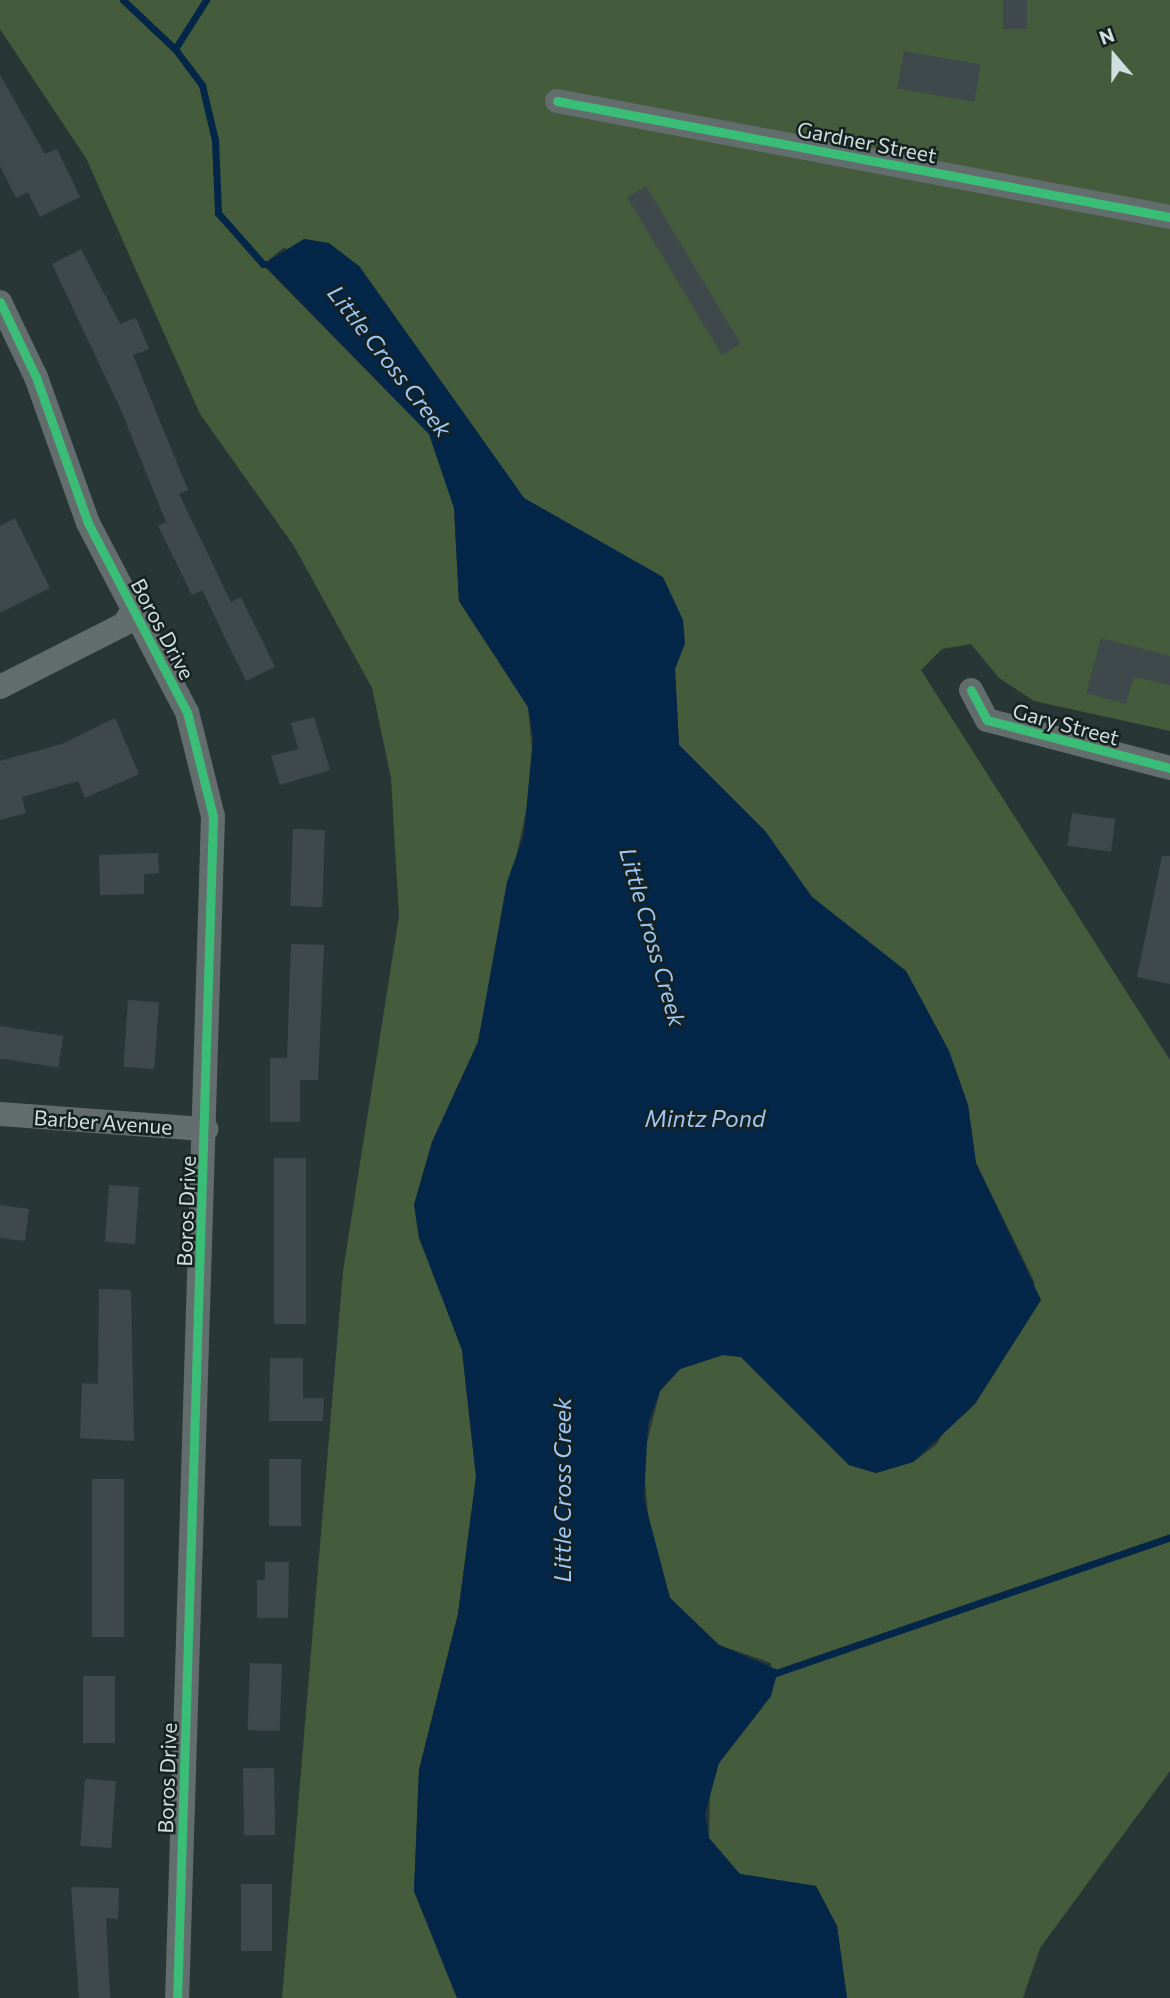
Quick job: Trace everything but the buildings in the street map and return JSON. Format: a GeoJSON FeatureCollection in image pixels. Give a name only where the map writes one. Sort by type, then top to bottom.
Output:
{"type":"FeatureCollection","features":[{"type":"Feature","properties":{"kind":"street","name":"Gardner Street"},"geometry":{"type":"LineString","coordinates":[[557,101],[1170,217]]}},
{"type":"Feature","properties":{"kind":"street","name":"Boros Drive"},"geometry":{"type":"LineString","coordinates":[[0,302],[36,377],[88,523],[135,607],[187,712],[213,816],[206,1129],[177,1998]]}},
{"type":"Feature","properties":{"kind":"street"},"geometry":{"type":"LineString","coordinates":[[0,687],[124,624],[135,607]]}},
{"type":"Feature","properties":{"kind":"street","name":"Gary Street"},"geometry":{"type":"LineString","coordinates":[[971,690],[987,720],[1170,768]]}},
{"type":"Feature","properties":{"kind":"street","name":"Barber Avenue"},"geometry":{"type":"LineString","coordinates":[[0,1114],[206,1129]]}},
{"type":"Feature","properties":{"kind":"green space"},"geometry":{"type":"Polygon","coordinates":[[[0,0],[1170,0],[1170,731],[1034,701],[999,678],[971,644],[942,649],[921,670],[1170,1060],[1170,1771],[1040,1948],[1023,1998],[847,1998],[837,1926],[816,1886],[740,1874],[723,1859],[709,1838],[710,1786],[719,1763],[771,1696],[771,1663],[719,1645],[670,1598],[650,1538],[643,1458],[660,1391],[680,1369],[723,1355],[741,1357],[849,1465],[876,1473],[913,1462],[936,1445],[1035,1283],[976,1163],[968,1105],[949,1051],[906,971],[812,897],[765,831],[679,745],[675,669],[685,643],[564,526],[524,498],[359,266],[283,248],[263,265],[429,434],[454,508],[459,601],[528,707],[534,772],[478,1042],[432,1142],[414,1205],[462,1350],[476,1477],[458,1614],[419,1770],[414,1891],[457,1998],[282,1998],[343,1271],[399,916],[391,778],[372,688],[294,546],[200,414],[86,158],[0,29],[0,0]]]}},
{"type":"Feature","properties":{"kind":"water","name":"Mintz Pond"},"geometry":{"type":"Polygon","coordinates":[[[304,239],[329,243],[359,266],[524,498],[663,577],[683,620],[685,643],[675,669],[679,745],[765,831],[812,897],[906,971],[949,1051],[968,1105],[976,1163],[1041,1300],[975,1404],[913,1462],[876,1473],[849,1465],[741,1357],[723,1355],[680,1369],[660,1391],[648,1424],[644,1499],[670,1598],[719,1645],[778,1670],[771,1696],[719,1763],[705,1814],[709,1838],[740,1874],[816,1886],[837,1926],[847,1998],[457,1998],[414,1891],[419,1770],[458,1614],[476,1477],[462,1350],[419,1238],[414,1205],[432,1142],[478,1042],[507,882],[524,834],[533,738],[528,707],[459,601],[454,508],[429,434],[263,264],[304,239]]]}},
{"type":"Feature","properties":{"kind":"waterway","name":"Little Cross Creek"},"geometry":{"type":"LineString","coordinates":[[123,0],[175,49],[202,85],[215,140],[218,213],[263,264],[272,264]]}},
{"type":"Feature","properties":{"kind":"waterway"},"geometry":{"type":"LineString","coordinates":[[175,49],[206,0]]}},
{"type":"Feature","properties":{"kind":"waterway"},"geometry":{"type":"LineString","coordinates":[[770,1675],[1170,1537]]}},
{"type":"Feature","properties":{"kind":"cycle path"},"geometry":{"type":"LineString","coordinates":[[557,101],[1170,217]]}},
{"type":"Feature","properties":{"kind":"cycle path"},"geometry":{"type":"LineString","coordinates":[[0,302],[36,377],[88,523],[187,712],[213,816],[177,1998]]}},
{"type":"Feature","properties":{"kind":"cycle path"},"geometry":{"type":"LineString","coordinates":[[971,690],[987,720],[1170,768]]}}]}
